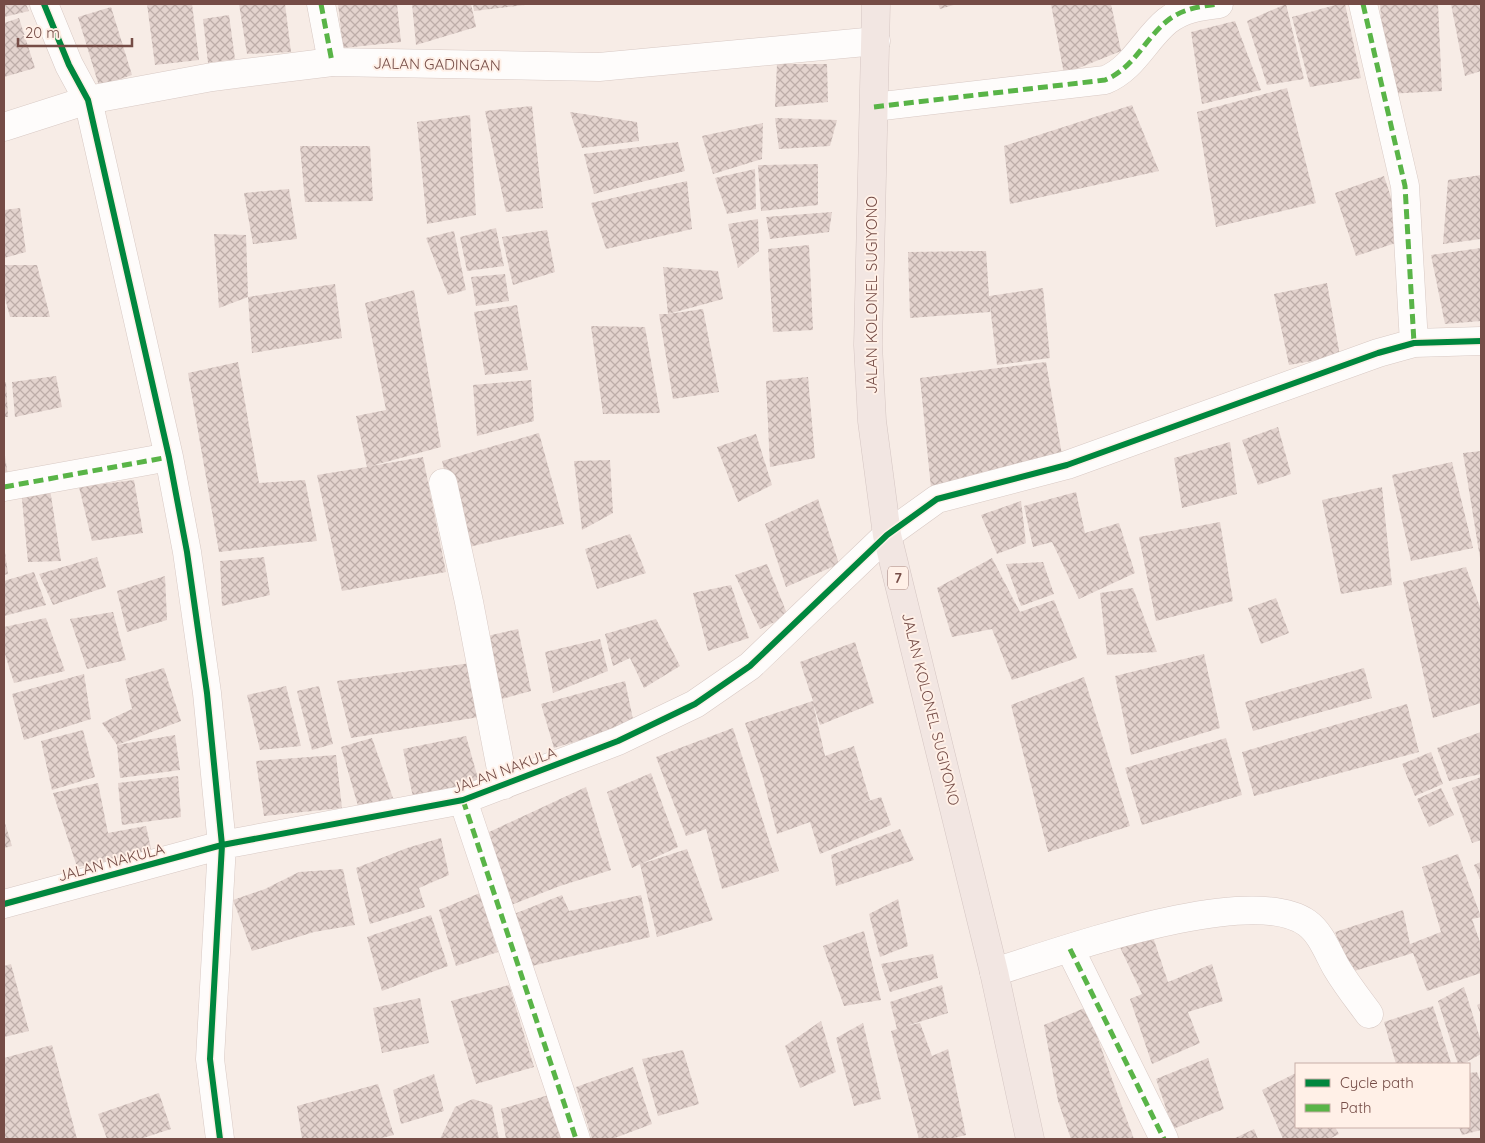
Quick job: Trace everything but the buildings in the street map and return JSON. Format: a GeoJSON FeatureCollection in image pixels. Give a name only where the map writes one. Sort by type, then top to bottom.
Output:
{"type":"FeatureCollection","features":[{"type":"Feature","properties":{"kind":"highway","name":"JALAN KOLONEL SUGIYONO"},"geometry":{"type":"LineString","coordinates":[[876,4],[868,345],[872,421],[887,535],[994,972],[1030,1139]]}},
{"type":"Feature","properties":{"kind":"street"},"geometry":{"type":"LineString","coordinates":[[44,4],[69,65],[88,100],[169,457],[187,552],[207,693],[222,844],[210,1060],[220,1139]]}},
{"type":"Feature","properties":{"kind":"street"},"geometry":{"type":"LineString","coordinates":[[321,4],[332,62]]}},
{"type":"Feature","properties":{"kind":"street"},"geometry":{"type":"LineString","coordinates":[[874,107],[1105,80],[1126,67],[1167,21],[1189,9],[1219,4]]}},
{"type":"Feature","properties":{"kind":"street"},"geometry":{"type":"LineString","coordinates":[[1364,4],[1405,186],[1414,343]]}},
{"type":"Feature","properties":{"kind":"street","name":"JALAN GADINGAN"},"geometry":{"type":"LineString","coordinates":[[4,127],[88,100],[212,77],[332,62],[599,67],[876,41]]}},
{"type":"Feature","properties":{"kind":"street","name":"JALAN NAKULA"},"geometry":{"type":"LineString","coordinates":[[4,904],[222,844],[463,800],[504,785],[618,741],[695,704],[750,666],[887,535],[937,499],[1067,465],[1378,353],[1414,343],[1481,341]]}},
{"type":"Feature","properties":{"kind":"street"},"geometry":{"type":"LineString","coordinates":[[4,487],[169,457]]}},
{"type":"Feature","properties":{"kind":"street"},"geometry":{"type":"LineString","coordinates":[[443,483],[469,602],[504,785]]}},
{"type":"Feature","properties":{"kind":"street"},"geometry":{"type":"LineString","coordinates":[[463,800],[576,1139]]}},
{"type":"Feature","properties":{"kind":"street"},"geometry":{"type":"LineString","coordinates":[[994,972],[1187,916],[1243,910],[1290,915],[1312,928],[1337,969],[1369,1014]]}},
{"type":"Feature","properties":{"kind":"street"},"geometry":{"type":"LineString","coordinates":[[1070,949],[1164,1139]]}},
{"type":"Feature","properties":{"kind":"marked path"},"geometry":{"type":"LineString","coordinates":[[321,4],[332,62]]}},
{"type":"Feature","properties":{"kind":"marked path"},"geometry":{"type":"LineString","coordinates":[[874,107],[1105,80],[1123,69],[1167,21],[1192,9],[1219,4]]}},
{"type":"Feature","properties":{"kind":"marked path"},"geometry":{"type":"LineString","coordinates":[[1363,4],[1405,186],[1414,343]]}},
{"type":"Feature","properties":{"kind":"marked path"},"geometry":{"type":"LineString","coordinates":[[4,487],[169,457]]}},
{"type":"Feature","properties":{"kind":"marked path"},"geometry":{"type":"LineString","coordinates":[[463,800],[576,1139]]}},
{"type":"Feature","properties":{"kind":"marked path"},"geometry":{"type":"LineString","coordinates":[[1070,949],[1164,1139]]}},
{"type":"Feature","properties":{"kind":"cycle path"},"geometry":{"type":"LineString","coordinates":[[44,4],[69,65],[88,100],[169,457],[187,552],[207,693],[222,845],[210,1059],[220,1139]]}},
{"type":"Feature","properties":{"kind":"cycle path"},"geometry":{"type":"LineString","coordinates":[[4,904],[222,845],[463,800],[618,741],[695,704],[750,666],[887,535],[937,499],[1067,465],[1378,353],[1414,343],[1481,341]]}}]}
